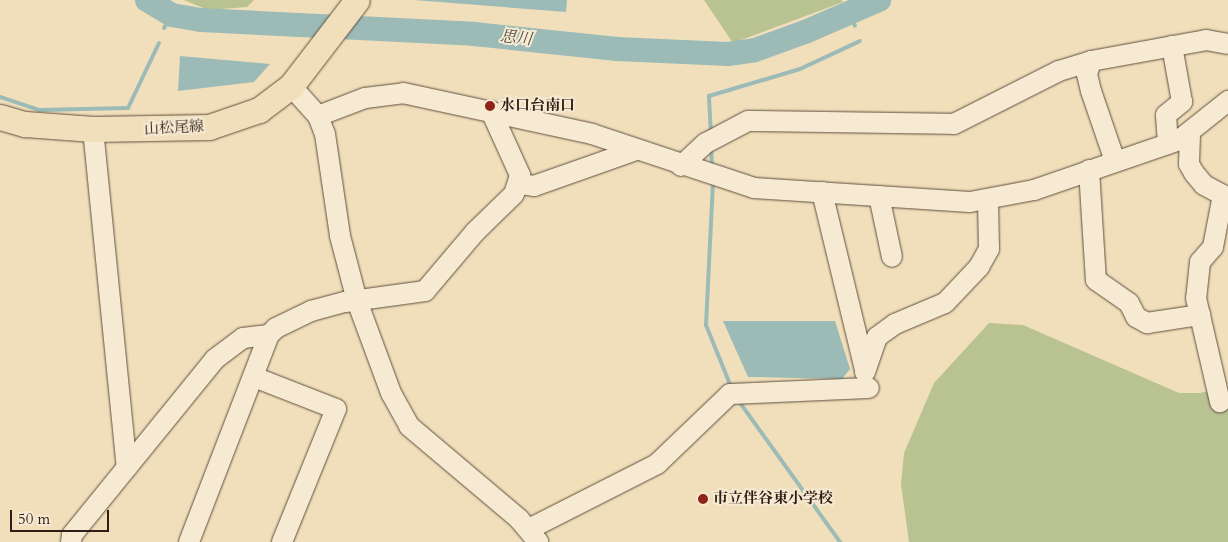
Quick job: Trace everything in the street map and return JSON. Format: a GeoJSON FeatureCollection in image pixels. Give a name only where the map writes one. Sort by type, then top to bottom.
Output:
{"type":"FeatureCollection","features":[{"type":"Feature","properties":{"kind":"main road","name":"山松尾線"},"geometry":{"type":"LineString","coordinates":[[0,116],[25,124],[93,129],[209,127],[259,110],[291,86],[325,45],[353,6]]}},
{"type":"Feature","properties":{"kind":"street"},"geometry":{"type":"LineString","coordinates":[[681,166],[712,140],[748,121],[954,124],[1059,71],[1091,61],[1206,40],[1228,44]]}},
{"type":"Feature","properties":{"kind":"street"},"geometry":{"type":"LineString","coordinates":[[1168,144],[1166,115],[1182,102],[1172,46]]}},
{"type":"Feature","properties":{"kind":"street"},"geometry":{"type":"LineString","coordinates":[[1091,61],[1087,74],[1091,91],[1115,161]]}},
{"type":"Feature","properties":{"kind":"street"},"geometry":{"type":"LineString","coordinates":[[291,86],[318,116],[325,134],[340,236],[357,301],[390,393],[409,426],[534,536],[657,464],[735,392],[837,392],[869,386]]}},
{"type":"Feature","properties":{"kind":"street"},"geometry":{"type":"LineString","coordinates":[[318,116],[365,98],[403,93],[592,134],[713,177],[754,188],[879,196],[988,200],[1089,170],[1190,135],[1228,101]]}},
{"type":"Feature","properties":{"kind":"street"},"geometry":{"type":"LineString","coordinates":[[189,542],[270,336],[276,328],[311,311],[357,301],[425,291],[520,184],[520,175],[491,111]]}},
{"type":"Feature","properties":{"kind":"street"},"geometry":{"type":"LineString","coordinates":[[93,129],[127,467]]}},
{"type":"Feature","properties":{"kind":"street"},"geometry":{"type":"LineString","coordinates":[[1190,135],[1189,164],[1204,185],[1223,195],[1213,247],[1200,262],[1197,277],[1200,315],[1220,402]]}},
{"type":"Feature","properties":{"kind":"street"},"geometry":{"type":"LineString","coordinates":[[520,184],[534,186],[636,150]]}},
{"type":"Feature","properties":{"kind":"street"},"geometry":{"type":"LineString","coordinates":[[1089,170],[1096,280],[1129,303],[1136,317],[1147,323],[1200,315]]}},
{"type":"Feature","properties":{"kind":"street"},"geometry":{"type":"LineString","coordinates":[[822,192],[869,386]]}},
{"type":"Feature","properties":{"kind":"street"},"geometry":{"type":"LineString","coordinates":[[879,196],[892,257]]}},
{"type":"Feature","properties":{"kind":"street"},"geometry":{"type":"LineString","coordinates":[[869,386],[877,337],[895,324],[945,304],[979,268],[989,249],[988,200]]}},
{"type":"Feature","properties":{"kind":"street"},"geometry":{"type":"LineString","coordinates":[[71,542],[72,535],[215,359],[243,338],[270,336]]}},
{"type":"Feature","properties":{"kind":"street"},"geometry":{"type":"LineString","coordinates":[[254,377],[336,409],[282,542]]}},
{"type":"Feature","properties":{"kind":"green space"},"geometry":{"type":"Polygon","coordinates":[[[184,0],[254,0],[247,7],[208,10],[184,0]]]}},
{"type":"Feature","properties":{"kind":"green space"},"geometry":{"type":"Polygon","coordinates":[[[704,0],[841,0],[843,2],[733,43],[704,0]]]}},
{"type":"Feature","properties":{"kind":"green space"},"geometry":{"type":"Polygon","coordinates":[[[989,323],[1023,325],[1179,393],[1200,393],[1228,387],[1228,542],[909,542],[901,484],[904,453],[934,383],[989,323]]]}},
{"type":"Feature","properties":{"kind":"water"},"geometry":{"type":"Polygon","coordinates":[[[414,0],[567,0],[566,12],[414,0]]]}},
{"type":"Feature","properties":{"kind":"water"},"geometry":{"type":"Polygon","coordinates":[[[180,56],[270,64],[254,82],[178,91],[180,56]]]}},
{"type":"Feature","properties":{"kind":"water"},"geometry":{"type":"Polygon","coordinates":[[[723,321],[835,321],[850,369],[842,379],[748,377],[723,321]]]}},
{"type":"Feature","properties":{"kind":"waterway","name":"思川"},"geometry":{"type":"LineString","coordinates":[[147,0],[172,15],[201,20],[474,34],[617,49],[728,54],[755,50],[805,32],[879,0]]}},
{"type":"Feature","properties":{"kind":"waterway"},"geometry":{"type":"LineString","coordinates":[[849,13],[855,26]]}},
{"type":"Feature","properties":{"kind":"waterway"},"geometry":{"type":"LineString","coordinates":[[164,28],[172,15]]}},
{"type":"Feature","properties":{"kind":"waterway"},"geometry":{"type":"LineString","coordinates":[[711,135],[709,96],[800,69],[860,41]]}},
{"type":"Feature","properties":{"kind":"waterway"},"geometry":{"type":"LineString","coordinates":[[0,97],[39,110],[128,108],[159,43]]}},
{"type":"Feature","properties":{"kind":"waterway"},"geometry":{"type":"LineString","coordinates":[[711,147],[712,167]]}},
{"type":"Feature","properties":{"kind":"waterway"},"geometry":{"type":"LineString","coordinates":[[713,182],[706,325],[731,387]]}},
{"type":"Feature","properties":{"kind":"waterway"},"geometry":{"type":"LineString","coordinates":[[738,400],[840,542]]}},
{"type":"Feature","properties":{"kind":"place","name":"水口台南口"},"geometry":{"type":"Point","coordinates":[490,106]}},
{"type":"Feature","properties":{"kind":"place","name":"市立伴谷東小学校"},"geometry":{"type":"Point","coordinates":[703,499]}}]}
